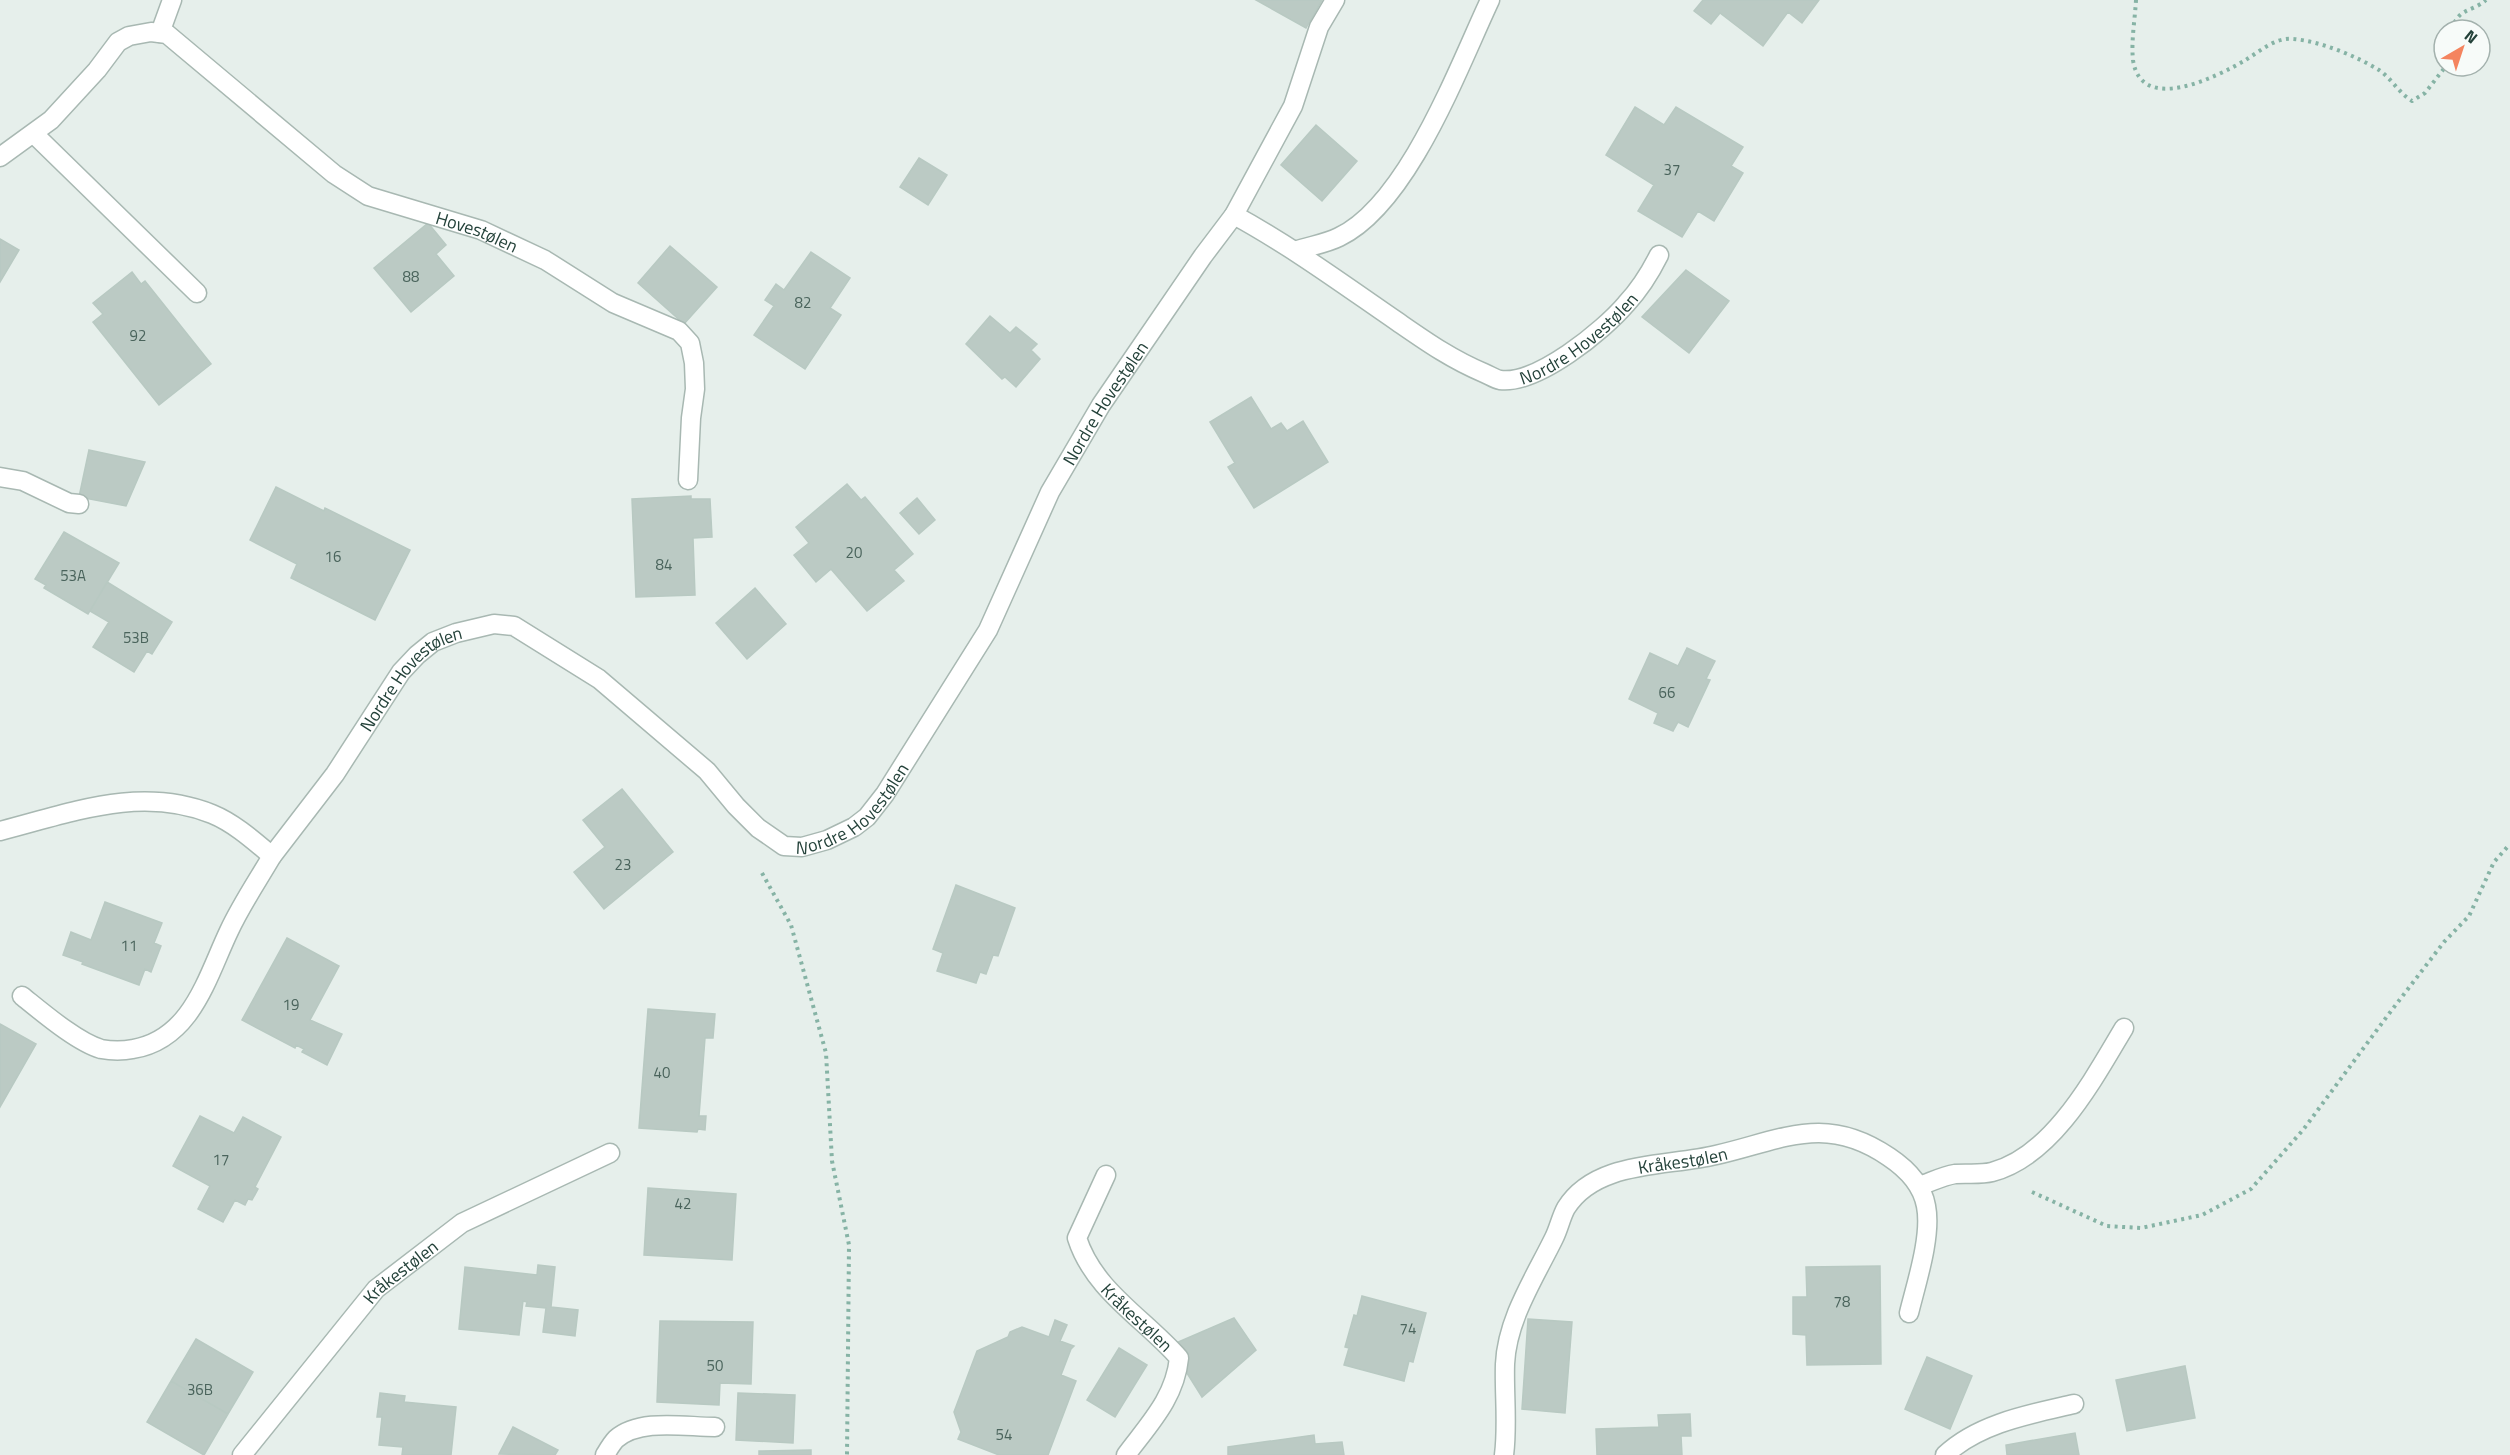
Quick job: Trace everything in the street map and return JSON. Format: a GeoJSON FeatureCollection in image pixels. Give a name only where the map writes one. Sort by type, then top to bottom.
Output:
{"type":"FeatureCollection","features":[{"type":"Feature","properties":{"kind":"lane"},"geometry":{"type":"LineString","coordinates":[[0,157],[34,134],[58,112],[97,70],[118,42],[129,36],[160,33],[171,0]]}},
{"type":"Feature","properties":{"kind":"lane","name":"Nordre Hovestølen"},"geometry":{"type":"LineString","coordinates":[[22,996],[54,1021],[92,1045],[103,1049],[123,1051],[143,1047],[160,1040],[182,1022],[196,1002],[229,930],[272,856],[335,774],[401,672],[433,642],[456,633],[494,624],[514,626],[599,679],[707,771],[758,828],[784,846],[802,847],[827,840],[854,827],[867,817],[885,794],[988,630],[1050,492],[1101,405],[1203,256],[1234,215],[1293,106],[1319,27],[1335,0]]}},
{"type":"Feature","properties":{"kind":"lane"},"geometry":{"type":"LineString","coordinates":[[1295,252],[1339,237],[1358,224],[1378,206],[1405,172],[1428,132],[1490,0]]}},
{"type":"Feature","properties":{"kind":"lane","name":"Hovestølen"},"geometry":{"type":"LineString","coordinates":[[160,33],[167,34],[334,174],[368,196],[481,230],[545,260],[613,303],[680,331],[690,343],[694,363],[695,389],[688,480]]}},
{"type":"Feature","properties":{"kind":"lane"},"geometry":{"type":"LineString","coordinates":[[34,134],[197,293]]}},
{"type":"Feature","properties":{"kind":"lane","name":"Nordre Hovestølen"},"geometry":{"type":"LineString","coordinates":[[1234,215],[1279,240],[1453,361],[1500,380],[1519,379],[1538,372],[1607,323],[1626,305],[1646,279],[1659,255]]}},
{"type":"Feature","properties":{"kind":"lane"},"geometry":{"type":"LineString","coordinates":[[0,477],[23,481],[69,502],[79,504]]}},
{"type":"Feature","properties":{"kind":"lane"},"geometry":{"type":"LineString","coordinates":[[0,831],[108,803],[147,799],[177,803],[212,814],[238,829],[272,856]]}},
{"type":"Feature","properties":{"kind":"lane"},"geometry":{"type":"LineString","coordinates":[[1919,1186],[1953,1174],[1991,1172],[2015,1162],[2044,1140],[2079,1103],[2124,1028]]}},
{"type":"Feature","properties":{"kind":"lane","name":"Kråkestølen"},"geometry":{"type":"LineString","coordinates":[[1504,1455],[1505,1362],[1519,1308],[1556,1235],[1566,1208],[1587,1185],[1619,1172],[1715,1155],[1782,1136],[1811,1132],[1845,1135],[1878,1149],[1900,1164],[1919,1186],[1927,1208],[1926,1235],[1909,1313]]}},
{"type":"Feature","properties":{"kind":"lane","name":"Kråkestølen"},"geometry":{"type":"LineString","coordinates":[[243,1455],[376,1289],[462,1223],[610,1153]]}},
{"type":"Feature","properties":{"kind":"lane","name":"Kråkestølen"},"geometry":{"type":"LineString","coordinates":[[1106,1175],[1077,1238],[1084,1259],[1102,1284],[1179,1358],[1177,1375],[1166,1402],[1126,1455]]}},
{"type":"Feature","properties":{"kind":"lane"},"geometry":{"type":"LineString","coordinates":[[1945,1455],[1972,1437],[2017,1418],[2074,1404]]}},
{"type":"Feature","properties":{"kind":"lane"},"geometry":{"type":"LineString","coordinates":[[605,1455],[615,1440],[628,1432],[647,1426],[715,1427]]}},
{"type":"Feature","properties":{"kind":"path"},"geometry":{"type":"LineString","coordinates":[[2136,0],[2133,59],[2138,75],[2148,85],[2163,90],[2206,80],[2270,44],[2290,38],[2319,43],[2380,71],[2412,101],[2425,93],[2437,78]]}},
{"type":"Feature","properties":{"kind":"path"},"geometry":{"type":"LineString","coordinates":[[2458,18],[2463,12],[2486,0]]}},
{"type":"Feature","properties":{"kind":"path"},"geometry":{"type":"LineString","coordinates":[[758,828],[751,852],[791,926],[826,1053],[832,1161],[849,1245],[847,1455]]}},
{"type":"Feature","properties":{"kind":"path"},"geometry":{"type":"LineString","coordinates":[[1991,1172],[2107,1226],[2141,1228],[2202,1215],[2251,1189],[2303,1130],[2444,942],[2469,916],[2494,862],[2510,844]]}},
{"type":"Feature","properties":{"kind":"building"},"geometry":{"type":"Polygon","coordinates":[[[1256,0],[1322,0],[1306,28],[1256,0]]]}},
{"type":"Feature","properties":{"kind":"building"},"geometry":{"type":"Polygon","coordinates":[[[1703,0],[1819,0],[1802,23],[1788,12],[1763,46],[1720,13],[1711,24],[1694,11],[1703,0]]]}},
{"type":"Feature","properties":{"kind":"building"},"geometry":{"type":"Polygon","coordinates":[[[1635,107],[1664,125],[1676,107],[1743,147],[1731,166],[1743,173],[1714,221],[1698,211],[1682,237],[1638,211],[1654,185],[1606,155],[1635,107]]]}},
{"type":"Feature","properties":{"kind":"building"},"geometry":{"type":"Polygon","coordinates":[[[1316,125],[1357,161],[1322,201],[1281,165],[1316,125]]]}},
{"type":"Feature","properties":{"kind":"building"},"geometry":{"type":"Polygon","coordinates":[[[919,158],[947,175],[928,205],[900,187],[919,158]]]}},
{"type":"Feature","properties":{"kind":"building"},"geometry":{"type":"Polygon","coordinates":[[[428,223],[446,245],[436,254],[454,276],[411,312],[374,268],[428,223]]]}},
{"type":"Feature","properties":{"kind":"building"},"geometry":{"type":"Polygon","coordinates":[[[0,239],[19,250],[0,282],[0,239]]]}},
{"type":"Feature","properties":{"kind":"building"},"geometry":{"type":"Polygon","coordinates":[[[670,246],[717,287],[684,324],[638,283],[670,246]]]}},
{"type":"Feature","properties":{"kind":"building"},"geometry":{"type":"Polygon","coordinates":[[[811,252],[850,278],[830,308],[841,315],[805,369],[754,335],[774,306],[765,300],[776,284],[784,290],[811,252]]]}},
{"type":"Feature","properties":{"kind":"building"},"geometry":{"type":"Polygon","coordinates":[[[1686,270],[1729,301],[1689,353],[1642,317],[1686,270]]]}},
{"type":"Feature","properties":{"kind":"building"},"geometry":{"type":"Polygon","coordinates":[[[132,272],[141,284],[145,281],[211,364],[159,405],[93,322],[103,314],[93,303],[132,272]]]}},
{"type":"Feature","properties":{"kind":"building"},"geometry":{"type":"Polygon","coordinates":[[[990,316],[1010,333],[1016,327],[1037,344],[1031,350],[1040,359],[1016,387],[1005,377],[1002,379],[966,344],[990,316]]]}},
{"type":"Feature","properties":{"kind":"building"},"geometry":{"type":"Polygon","coordinates":[[[1251,397],[1271,429],[1281,423],[1287,431],[1303,421],[1328,462],[1254,508],[1228,467],[1235,463],[1210,422],[1251,397]]]}},
{"type":"Feature","properties":{"kind":"building"},"geometry":{"type":"Polygon","coordinates":[[[89,450],[145,462],[126,506],[79,497],[89,450]]]}},
{"type":"Feature","properties":{"kind":"building"},"geometry":{"type":"Polygon","coordinates":[[[847,484],[861,500],[865,497],[913,554],[894,570],[904,581],[867,611],[831,569],[816,582],[794,555],[809,543],[796,527],[847,484]]]}},
{"type":"Feature","properties":{"kind":"building"},"geometry":{"type":"Polygon","coordinates":[[[276,487],[324,511],[325,508],[410,550],[375,620],[291,578],[297,564],[250,540],[276,487]]]}},
{"type":"Feature","properties":{"kind":"building"},"geometry":{"type":"Polygon","coordinates":[[[691,496],[691,499],[710,499],[712,537],[693,538],[695,595],[636,597],[632,499],[691,496]]]}},
{"type":"Feature","properties":{"kind":"building"},"geometry":{"type":"Polygon","coordinates":[[[917,498],[935,520],[919,534],[900,513],[917,498]]]}},
{"type":"Feature","properties":{"kind":"building"},"geometry":{"type":"Polygon","coordinates":[[[64,532],[119,563],[88,614],[44,588],[46,585],[35,579],[64,532]]]}},
{"type":"Feature","properties":{"kind":"building"},"geometry":{"type":"Polygon","coordinates":[[[107,582],[172,622],[152,654],[147,651],[134,672],[93,647],[109,622],[90,611],[107,582]]]}},
{"type":"Feature","properties":{"kind":"building"},"geometry":{"type":"Polygon","coordinates":[[[755,588],[786,624],[747,659],[716,623],[755,588]]]}},
{"type":"Feature","properties":{"kind":"building"},"geometry":{"type":"Polygon","coordinates":[[[1687,648],[1715,661],[1706,679],[1710,680],[1688,727],[1678,722],[1673,731],[1654,723],[1658,713],[1629,699],[1650,653],[1678,666],[1687,648]]]}},
{"type":"Feature","properties":{"kind":"building"},"geometry":{"type":"Polygon","coordinates":[[[622,789],[673,852],[604,909],[574,872],[605,847],[583,820],[622,789]]]}},
{"type":"Feature","properties":{"kind":"building"},"geometry":{"type":"Polygon","coordinates":[[[956,885],[1015,908],[998,956],[993,955],[986,974],[980,972],[976,983],[937,971],[943,953],[933,949],[956,885]]]}},
{"type":"Feature","properties":{"kind":"building"},"geometry":{"type":"Polygon","coordinates":[[[105,902],[162,923],[154,943],[161,946],[151,972],[145,969],[139,985],[63,955],[71,932],[91,940],[105,902]]]}},
{"type":"Feature","properties":{"kind":"building"},"geometry":{"type":"Polygon","coordinates":[[[287,938],[339,966],[310,1020],[342,1034],[327,1065],[302,1052],[304,1049],[296,1045],[295,1048],[242,1020],[287,938]]]}},
{"type":"Feature","properties":{"kind":"building"},"geometry":{"type":"Polygon","coordinates":[[[648,1009],[715,1014],[713,1038],[705,1038],[699,1116],[706,1116],[705,1130],[698,1129],[697,1132],[639,1128],[648,1009]]]}},
{"type":"Feature","properties":{"kind":"building"},"geometry":{"type":"Polygon","coordinates":[[[0,1024],[36,1044],[0,1107],[0,1024]]]}},
{"type":"Feature","properties":{"kind":"building"},"geometry":{"type":"Polygon","coordinates":[[[200,1116],[234,1133],[243,1117],[281,1137],[255,1187],[258,1189],[252,1200],[248,1199],[245,1205],[235,1200],[223,1222],[198,1209],[210,1186],[173,1166],[200,1116]]]}},
{"type":"Feature","properties":{"kind":"building"},"geometry":{"type":"Polygon","coordinates":[[[648,1188],[736,1194],[732,1260],[644,1255],[648,1188]]]}},
{"type":"Feature","properties":{"kind":"building"},"geometry":{"type":"Polygon","coordinates":[[[538,1265],[555,1267],[551,1307],[578,1310],[575,1336],[543,1332],[546,1308],[526,1306],[527,1302],[523,1301],[519,1335],[459,1329],[465,1267],[537,1275],[538,1265]]]}},
{"type":"Feature","properties":{"kind":"building"},"geometry":{"type":"Polygon","coordinates":[[[1880,1266],[1881,1364],[1807,1365],[1806,1335],[1793,1334],[1793,1297],[1807,1297],[1806,1267],[1880,1266]]]}},
{"type":"Feature","properties":{"kind":"building"},"geometry":{"type":"Polygon","coordinates":[[[1362,1296],[1426,1313],[1413,1362],[1409,1361],[1404,1381],[1344,1365],[1349,1348],[1345,1347],[1362,1296]]]}},
{"type":"Feature","properties":{"kind":"building"},"geometry":{"type":"Polygon","coordinates":[[[1234,1318],[1256,1350],[1202,1397],[1180,1362],[1176,1343],[1234,1318]]]}},
{"type":"Feature","properties":{"kind":"building"},"geometry":{"type":"Polygon","coordinates":[[[1528,1319],[1572,1322],[1565,1413],[1522,1409],[1528,1319]]]}},
{"type":"Feature","properties":{"kind":"building"},"geometry":{"type":"Polygon","coordinates":[[[1055,1320],[1067,1325],[1060,1341],[1074,1346],[1061,1375],[1076,1381],[1048,1455],[999,1455],[958,1439],[961,1432],[954,1412],[977,1351],[1008,1337],[1010,1332],[1022,1327],[1049,1337],[1055,1320]]]}},
{"type":"Feature","properties":{"kind":"building"},"geometry":{"type":"Polygon","coordinates":[[[660,1321],[753,1322],[751,1384],[720,1383],[719,1405],[657,1402],[660,1321]]]}},
{"type":"Feature","properties":{"kind":"building"},"geometry":{"type":"Polygon","coordinates":[[[196,1339],[253,1372],[228,1414],[171,1381],[196,1339]]]}},
{"type":"Feature","properties":{"kind":"building"},"geometry":{"type":"Polygon","coordinates":[[[1119,1348],[1147,1365],[1115,1417],[1087,1400],[1119,1348]]]}},
{"type":"Feature","properties":{"kind":"building"},"geometry":{"type":"Polygon","coordinates":[[[1927,1357],[1972,1376],[1950,1429],[1905,1409],[1927,1357]]]}},
{"type":"Feature","properties":{"kind":"building"},"geometry":{"type":"Polygon","coordinates":[[[2185,1366],[2195,1418],[2127,1431],[2116,1380],[2185,1366]]]}},
{"type":"Feature","properties":{"kind":"building"},"geometry":{"type":"Polygon","coordinates":[[[171,1381],[228,1414],[204,1455],[147,1422],[171,1381]]]}},
{"type":"Feature","properties":{"kind":"building"},"geometry":{"type":"Polygon","coordinates":[[[380,1393],[405,1396],[404,1402],[456,1407],[451,1455],[402,1455],[403,1447],[379,1445],[382,1417],[377,1417],[380,1393]]]}},
{"type":"Feature","properties":{"kind":"building"},"geometry":{"type":"Polygon","coordinates":[[[738,1393],[795,1395],[793,1443],[736,1440],[738,1393]]]}},
{"type":"Feature","properties":{"kind":"building"},"geometry":{"type":"Polygon","coordinates":[[[1690,1414],[1691,1436],[1681,1436],[1682,1455],[1597,1455],[1596,1429],[1659,1427],[1658,1415],[1690,1414]]]}},
{"type":"Feature","properties":{"kind":"building"},"geometry":{"type":"Polygon","coordinates":[[[513,1427],[558,1450],[555,1455],[499,1454],[513,1427]]]}},
{"type":"Feature","properties":{"kind":"building"},"geometry":{"type":"Polygon","coordinates":[[[2075,1433],[2079,1455],[2007,1455],[2006,1445],[2075,1433]]]}},
{"type":"Feature","properties":{"kind":"building"},"geometry":{"type":"Polygon","coordinates":[[[1314,1435],[1315,1444],[1342,1442],[1344,1455],[1228,1455],[1228,1447],[1314,1435]]]}},
{"type":"Feature","properties":{"kind":"building"},"geometry":{"type":"Polygon","coordinates":[[[811,1450],[811,1455],[759,1455],[759,1451],[811,1450]]]}}]}
